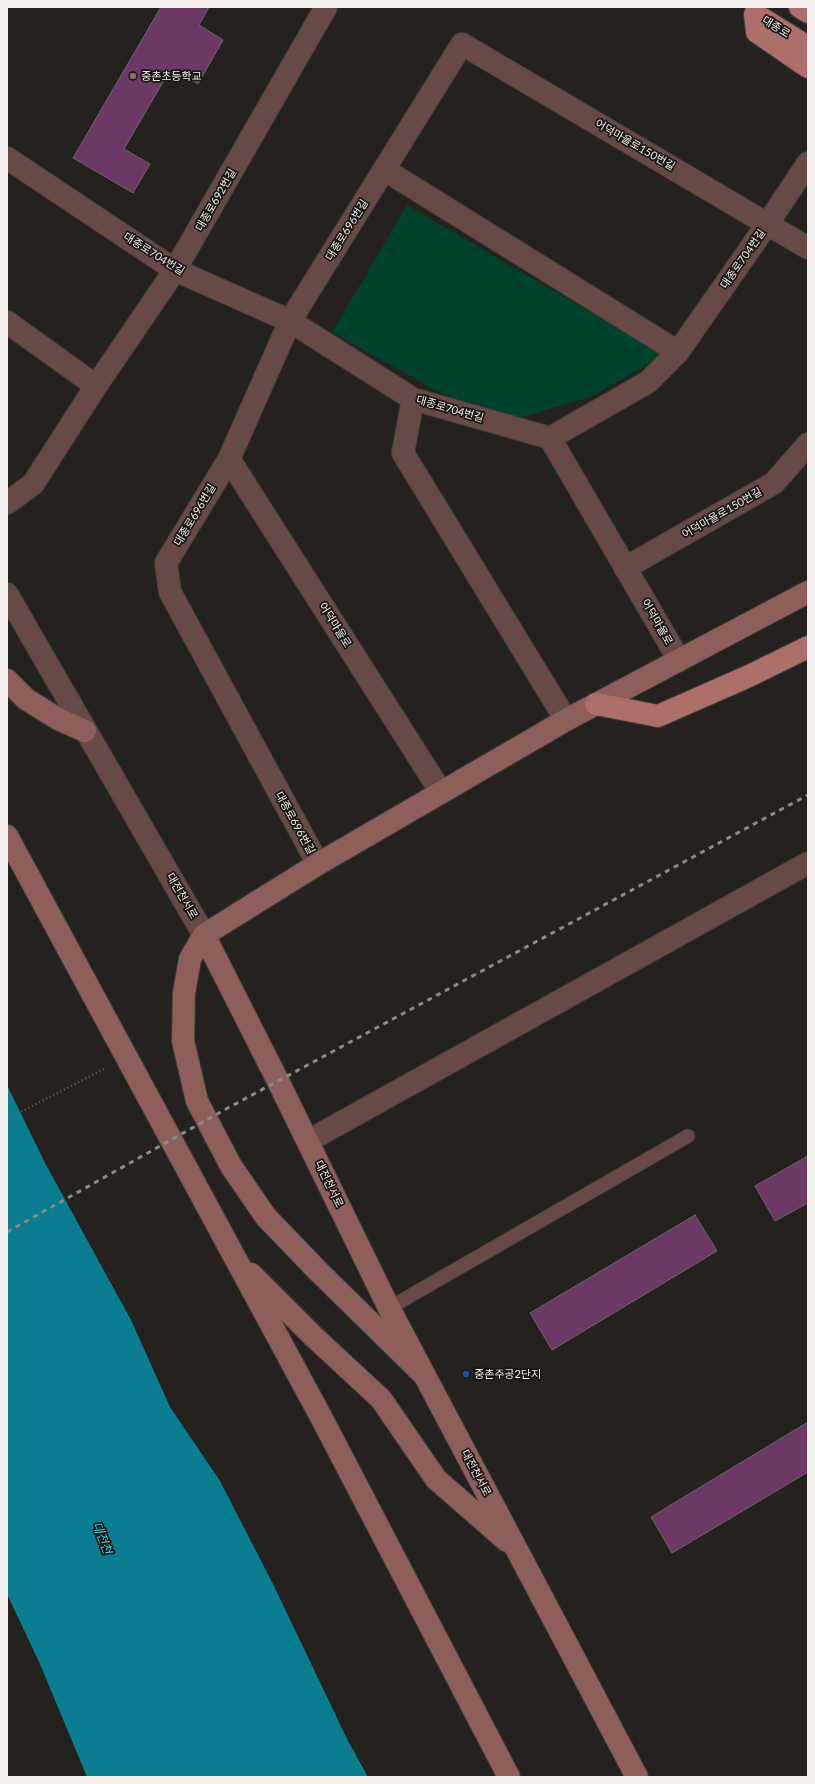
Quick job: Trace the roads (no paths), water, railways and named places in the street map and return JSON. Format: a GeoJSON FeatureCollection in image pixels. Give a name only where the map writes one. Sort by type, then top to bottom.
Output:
{"type":"FeatureCollection","features":[{"type":"Feature","properties":{"kind":"main road"},"geometry":{"type":"LineString","coordinates":[[800,7],[808,11]]}},
{"type":"Feature","properties":{"kind":"main road"},"geometry":{"type":"LineString","coordinates":[[803,7],[808,11]]}},
{"type":"Feature","properties":{"kind":"main road"},"geometry":{"type":"LineString","coordinates":[[750,10],[758,32],[808,67]]}},
{"type":"Feature","properties":{"kind":"main road","name":"대종로"},"geometry":{"type":"LineString","coordinates":[[750,10],[808,47]]}},
{"type":"Feature","properties":{"kind":"main road"},"geometry":{"type":"LineString","coordinates":[[425,1376],[319,1272],[266,1217],[231,1166],[197,1101],[183,1041],[184,993],[190,959],[204,935],[318,864],[566,720],[808,592]]}},
{"type":"Feature","properties":{"kind":"main road"},"geometry":{"type":"LineString","coordinates":[[596,704],[658,716],[749,676],[808,647]]}},
{"type":"Feature","properties":{"kind":"main road"},"geometry":{"type":"LineString","coordinates":[[7,680],[26,699],[58,719],[85,731]]}},
{"type":"Feature","properties":{"kind":"main road"},"geometry":{"type":"LineString","coordinates":[[7,836],[234,1256],[404,1575],[509,1777]]}},
{"type":"Feature","properties":{"kind":"main road","name":"대전천서로"},"geometry":{"type":"LineString","coordinates":[[204,935],[308,1141],[389,1308],[636,1776]]}},
{"type":"Feature","properties":{"kind":"main road"},"geometry":{"type":"LineString","coordinates":[[234,1256],[313,1336],[381,1398],[436,1479],[517,1550]]}},
{"type":"Feature","properties":{"kind":"street","name":"대종로692번길"},"geometry":{"type":"LineString","coordinates":[[7,503],[33,484],[96,386],[176,270],[326,7]]}},
{"type":"Feature","properties":{"kind":"street","name":"대종로696번길"},"geometry":{"type":"LineString","coordinates":[[318,864],[170,592],[166,563],[229,458],[290,321],[462,44]]}},
{"type":"Feature","properties":{"kind":"street","name":"어덕마을로150번길"},"geometry":{"type":"LineString","coordinates":[[462,44],[768,223],[808,248]]}},
{"type":"Feature","properties":{"kind":"street","name":"대종로704번길"},"geometry":{"type":"LineString","coordinates":[[7,158],[176,270],[290,321],[413,399],[550,438],[648,382],[678,352],[808,163]]}},
{"type":"Feature","properties":{"kind":"street"},"geometry":{"type":"LineString","coordinates":[[385,170],[678,352]]}},
{"type":"Feature","properties":{"kind":"street"},"geometry":{"type":"LineString","coordinates":[[7,322],[96,386]]}},
{"type":"Feature","properties":{"kind":"street"},"geometry":{"type":"LineString","coordinates":[[413,399],[403,453],[566,720]]}},
{"type":"Feature","properties":{"kind":"street","name":"어덕마을로"},"geometry":{"type":"LineString","coordinates":[[550,438],[679,660]]}},
{"type":"Feature","properties":{"kind":"street","name":"어덕마을로150번길"},"geometry":{"type":"LineString","coordinates":[[625,568],[774,483],[808,444]]}},
{"type":"Feature","properties":{"kind":"street","name":"어덕마을로"},"geometry":{"type":"LineString","coordinates":[[229,458],[441,792]]}},
{"type":"Feature","properties":{"kind":"street","name":"대전천서로"},"geometry":{"type":"LineString","coordinates":[[7,594],[204,935]]}},
{"type":"Feature","properties":{"kind":"street"},"geometry":{"type":"LineString","coordinates":[[308,1141],[808,863]]}},
{"type":"Feature","properties":{"kind":"lane"},"geometry":{"type":"LineString","coordinates":[[389,1308],[688,1136]]}},
{"type":"Feature","properties":{"kind":"water","name":"대전천"},"geometry":{"type":"Polygon","coordinates":[[[7,1085],[45,1163],[131,1320],[170,1407],[220,1481],[274,1586],[348,1741],[368,1777],[87,1777],[40,1664],[7,1594],[7,1085]]]}},
{"type":"Feature","properties":{"kind":"railway"},"geometry":{"type":"LineString","coordinates":[[7,1232],[226,1109],[808,795]]}},
{"type":"Feature","properties":{"kind":"place","name":"중촌초등학교"},"geometry":{"type":"Point","coordinates":[133,76]}},
{"type":"Feature","properties":{"kind":"place","name":"중촌주공2단지"},"geometry":{"type":"Point","coordinates":[466,1374]}}]}
